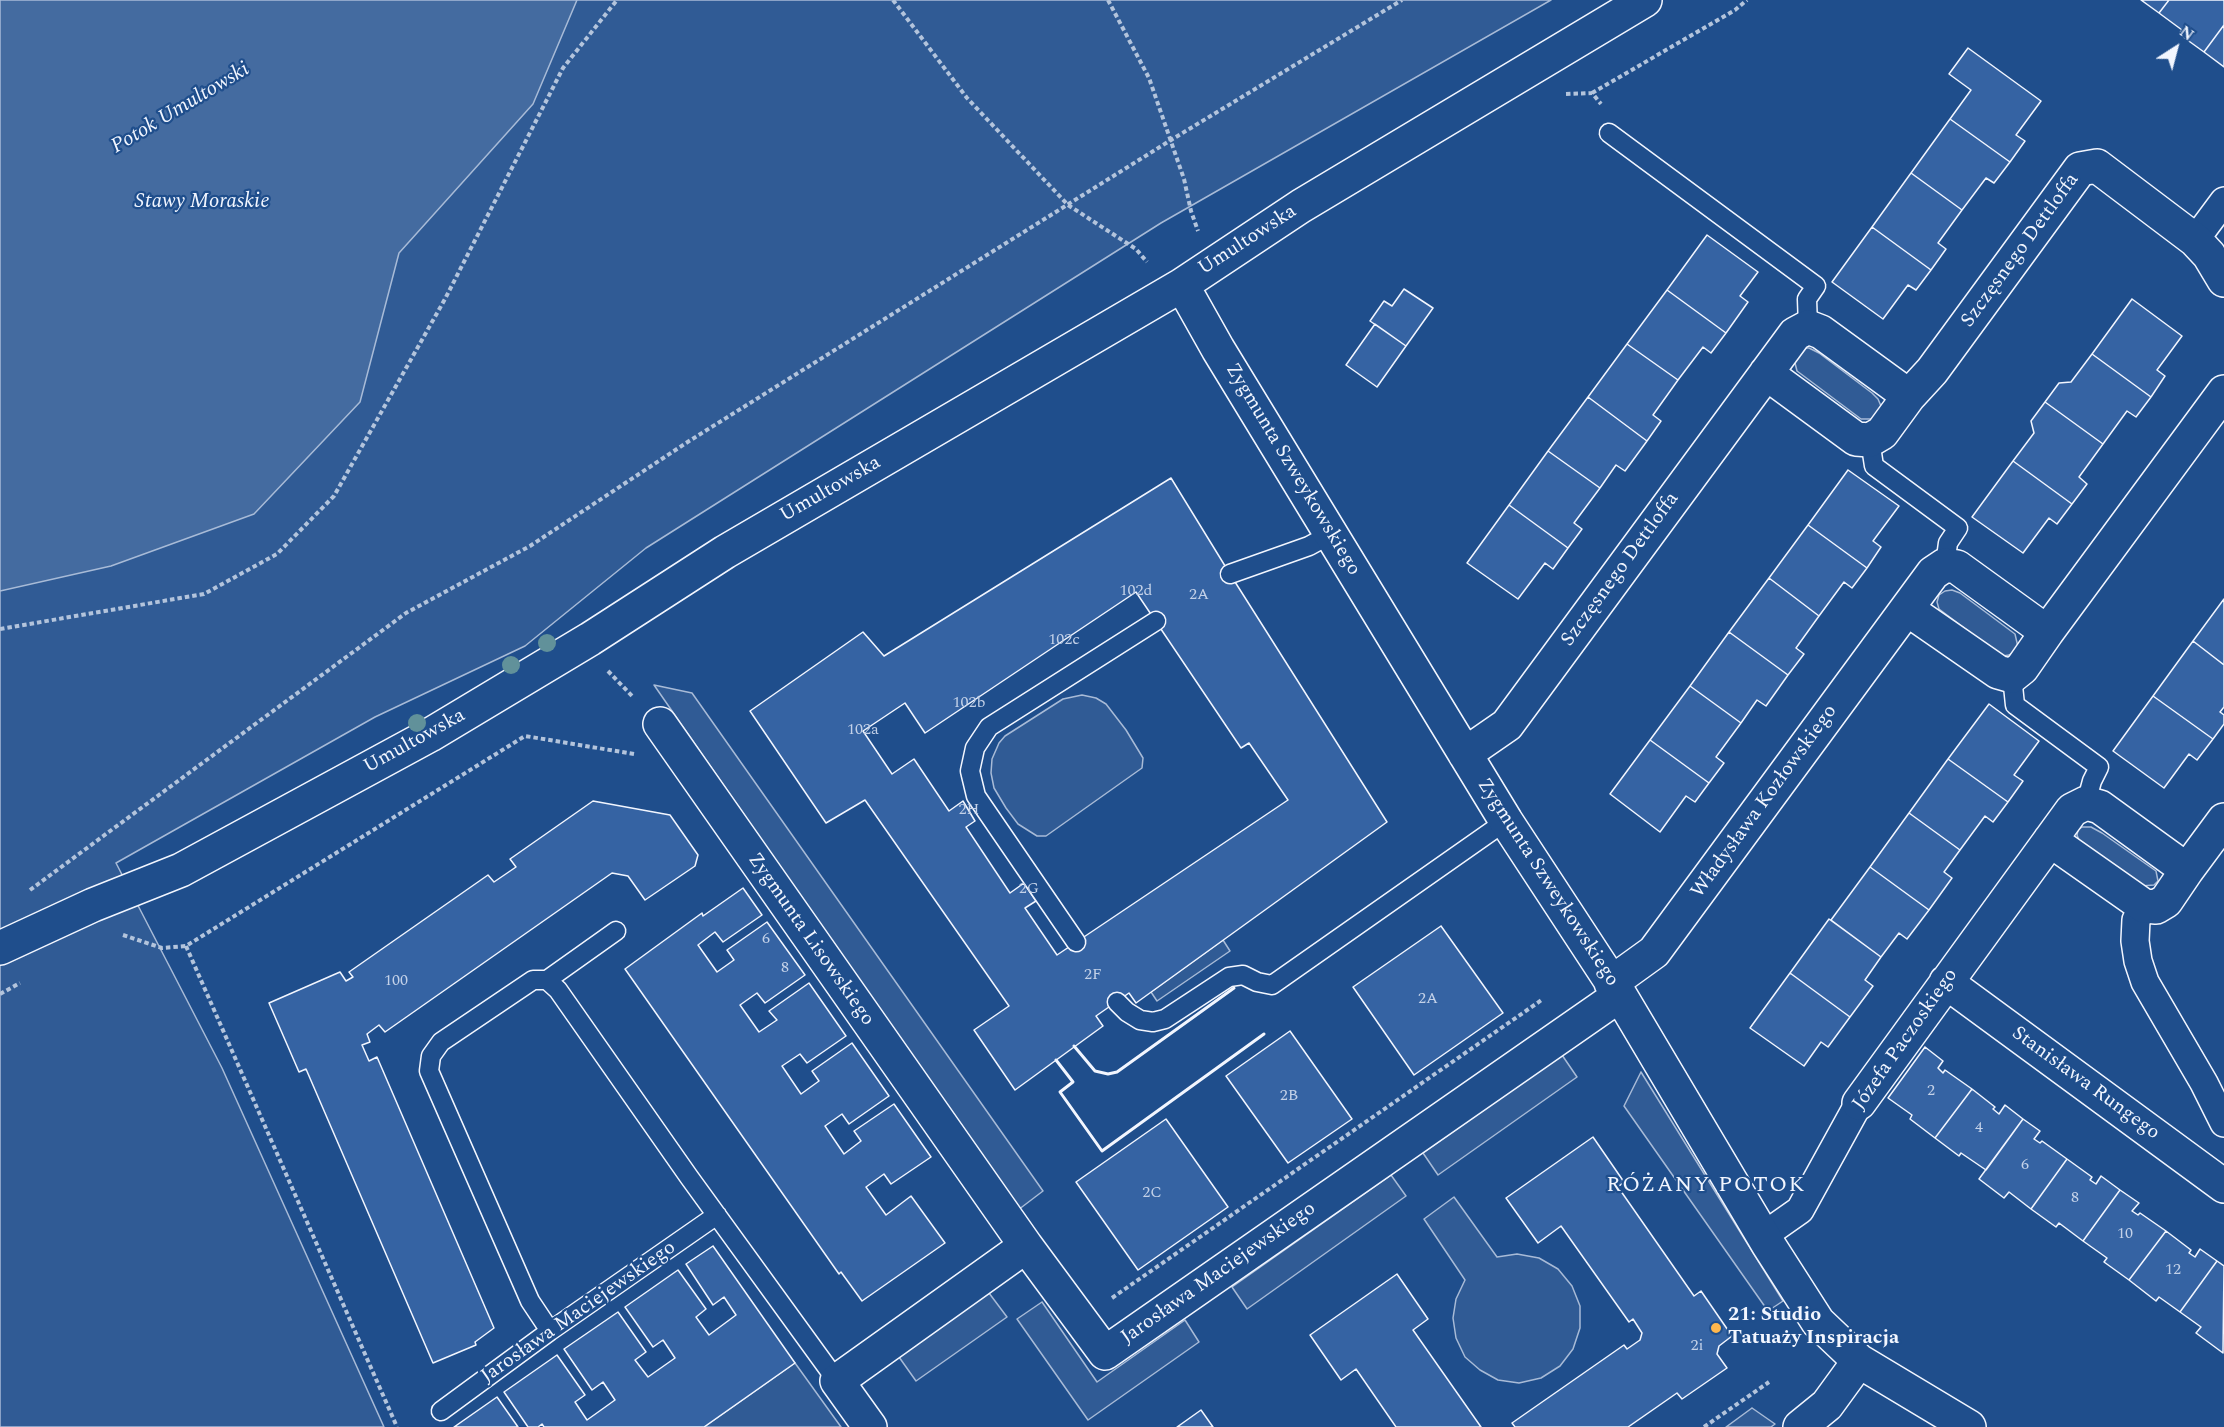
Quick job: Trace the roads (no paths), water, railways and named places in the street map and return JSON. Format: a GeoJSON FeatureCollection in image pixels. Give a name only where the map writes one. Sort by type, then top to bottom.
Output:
{"type":"FeatureCollection","features":[{"type":"Feature","properties":{"kind":"street","name":"Umultowska"},"geometry":{"type":"LineString","coordinates":[[0,948],[93,905],[182,870],[430,735],[590,639],[725,552],[1182,285],[1301,206],[1644,0]]}},
{"type":"Feature","properties":{"kind":"street","name":"Szczęsnego Dettloffa"},"geometry":{"type":"LineString","coordinates":[[1870,440],[1882,433],[1909,396],[1932,371],[2080,169],[2097,166],[2195,240],[2209,255],[2224,280]]}},
{"type":"Feature","properties":{"kind":"street"},"geometry":{"type":"LineString","coordinates":[[2195,240],[2224,201]]}},
{"type":"Feature","properties":{"kind":"street","name":"Zygmunta Szweykowskiego"},"geometry":{"type":"LineString","coordinates":[[1182,285],[1218,349],[1506,821],[1615,989],[1763,1236],[1818,1322],[1859,1361],[1969,1427]]}},
{"type":"Feature","properties":{"kind":"street","name":"Szczęsnego Dettloffa"},"geometry":{"type":"LineString","coordinates":[[1465,754],[1507,725],[1795,334],[1808,327]]}},
{"type":"Feature","properties":{"kind":"street"},"geometry":{"type":"LineString","coordinates":[[1808,327],[1821,332],[1909,396]]}},
{"type":"Feature","properties":{"kind":"street"},"geometry":{"type":"LineString","coordinates":[[1766,373],[1856,439],[1870,440]]}},
{"type":"Feature","properties":{"kind":"street"},"geometry":{"type":"LineString","coordinates":[[1907,609],[1998,672],[2012,676],[2022,668],[2224,392]]}},
{"type":"Feature","properties":{"kind":"street"},"geometry":{"type":"LineString","coordinates":[[1945,565],[1958,567],[2047,632]]}},
{"type":"Feature","properties":{"kind":"street","name":"Władysława Kozłowskiego"},"geometry":{"type":"LineString","coordinates":[[1615,989],[1654,952],[1933,573],[1945,565]]}},
{"type":"Feature","properties":{"kind":"street","name":"Zygmunta Lisowskiego"},"geometry":{"type":"LineString","coordinates":[[660,724],[1026,1246]]}},
{"type":"Feature","properties":{"kind":"street"},"geometry":{"type":"LineString","coordinates":[[2086,803],[2100,807],[2187,870]]}},
{"type":"Feature","properties":{"kind":"street","name":"Józefa Paczoskiego"},"geometry":{"type":"LineString","coordinates":[[1763,1236],[1800,1210],[1859,1103],[2072,810],[2086,803]]}},
{"type":"Feature","properties":{"kind":"street"},"geometry":{"type":"LineString","coordinates":[[2050,840],[2144,906],[2156,907],[2166,901],[2224,819]]}},
{"type":"Feature","properties":{"kind":"street"},"geometry":{"type":"LineString","coordinates":[[2144,906],[2136,920],[2135,941],[2138,961],[2145,982],[2204,1083],[2224,1123]]}},
{"type":"Feature","properties":{"kind":"street","name":"Stanisława Rungego"},"geometry":{"type":"LineString","coordinates":[[1946,982],[2224,1186]]}},
{"type":"Feature","properties":{"kind":"street","name":"Jarosława Maciejewskiego"},"geometry":{"type":"LineString","coordinates":[[1026,1246],[1105,1353],[1615,989]]}},
{"type":"Feature","properties":{"kind":"street"},"geometry":{"type":"LineString","coordinates":[[870,1427],[837,1381],[1026,1246]]}},
{"type":"Feature","properties":{"kind":"street"},"geometry":{"type":"LineString","coordinates":[[1800,1427],[1827,1406],[1859,1361]]}},
{"type":"Feature","properties":{"kind":"lane"},"geometry":{"type":"LineString","coordinates":[[1609,133],[1816,286],[1807,299],[1808,327]]}},
{"type":"Feature","properties":{"kind":"lane"},"geometry":{"type":"LineString","coordinates":[[1870,440],[1874,466],[1958,528],[1948,543],[1945,565]]}},
{"type":"Feature","properties":{"kind":"lane"},"geometry":{"type":"LineString","coordinates":[[1230,574],[1309,546],[1331,534]]}},
{"type":"Feature","properties":{"kind":"lane"},"geometry":{"type":"LineString","coordinates":[[1076,942],[976,796],[970,771],[971,764],[975,748],[989,727],[1156,621]]}},
{"type":"Feature","properties":{"kind":"lane"},"geometry":{"type":"LineString","coordinates":[[2012,676],[2015,705],[2099,768],[2092,780],[2086,803]]}},
{"type":"Feature","properties":{"kind":"lane"},"geometry":{"type":"LineString","coordinates":[[1117,1002],[1140,1020],[1153,1022],[1166,1019],[1229,977],[1243,975],[1257,982],[1272,985],[1506,821]]}},
{"type":"Feature","properties":{"kind":"lane"},"geometry":{"type":"LineString","coordinates":[[550,1330],[530,1301],[429,1071],[430,1056],[441,1042],[533,980],[547,980],[616,931]]}},
{"type":"Feature","properties":{"kind":"lane"},"geometry":{"type":"LineString","coordinates":[[547,980],[558,990],[837,1381]]}},
{"type":"Feature","properties":{"kind":"lane","name":"Jarosława Maciejewskiego"},"geometry":{"type":"LineString","coordinates":[[441,1411],[550,1330],[717,1215]]}},
{"type":"Feature","properties":{"kind":"water","name":"Stawy Moraskie"},"geometry":{"type":"Polygon","coordinates":[[[0,0],[577,0],[533,104],[399,253],[360,402],[254,514],[111,566],[0,591],[0,0]]]}},
{"type":"Feature","properties":{"kind":"place","name":"21: Studio Tatuaży Inspiracja"},"geometry":{"type":"Point","coordinates":[1716,1328]}},
{"type":"Feature","properties":{"kind":"district","name":"RÓŻANY POTOK"},"geometry":{"type":"Point","coordinates":[1706,1187]}},
{"type":"Feature","properties":{"kind":"water label","name":"Potok Umultowski"},"geometry":{"type":"Point","coordinates":[181,109]}}]}
